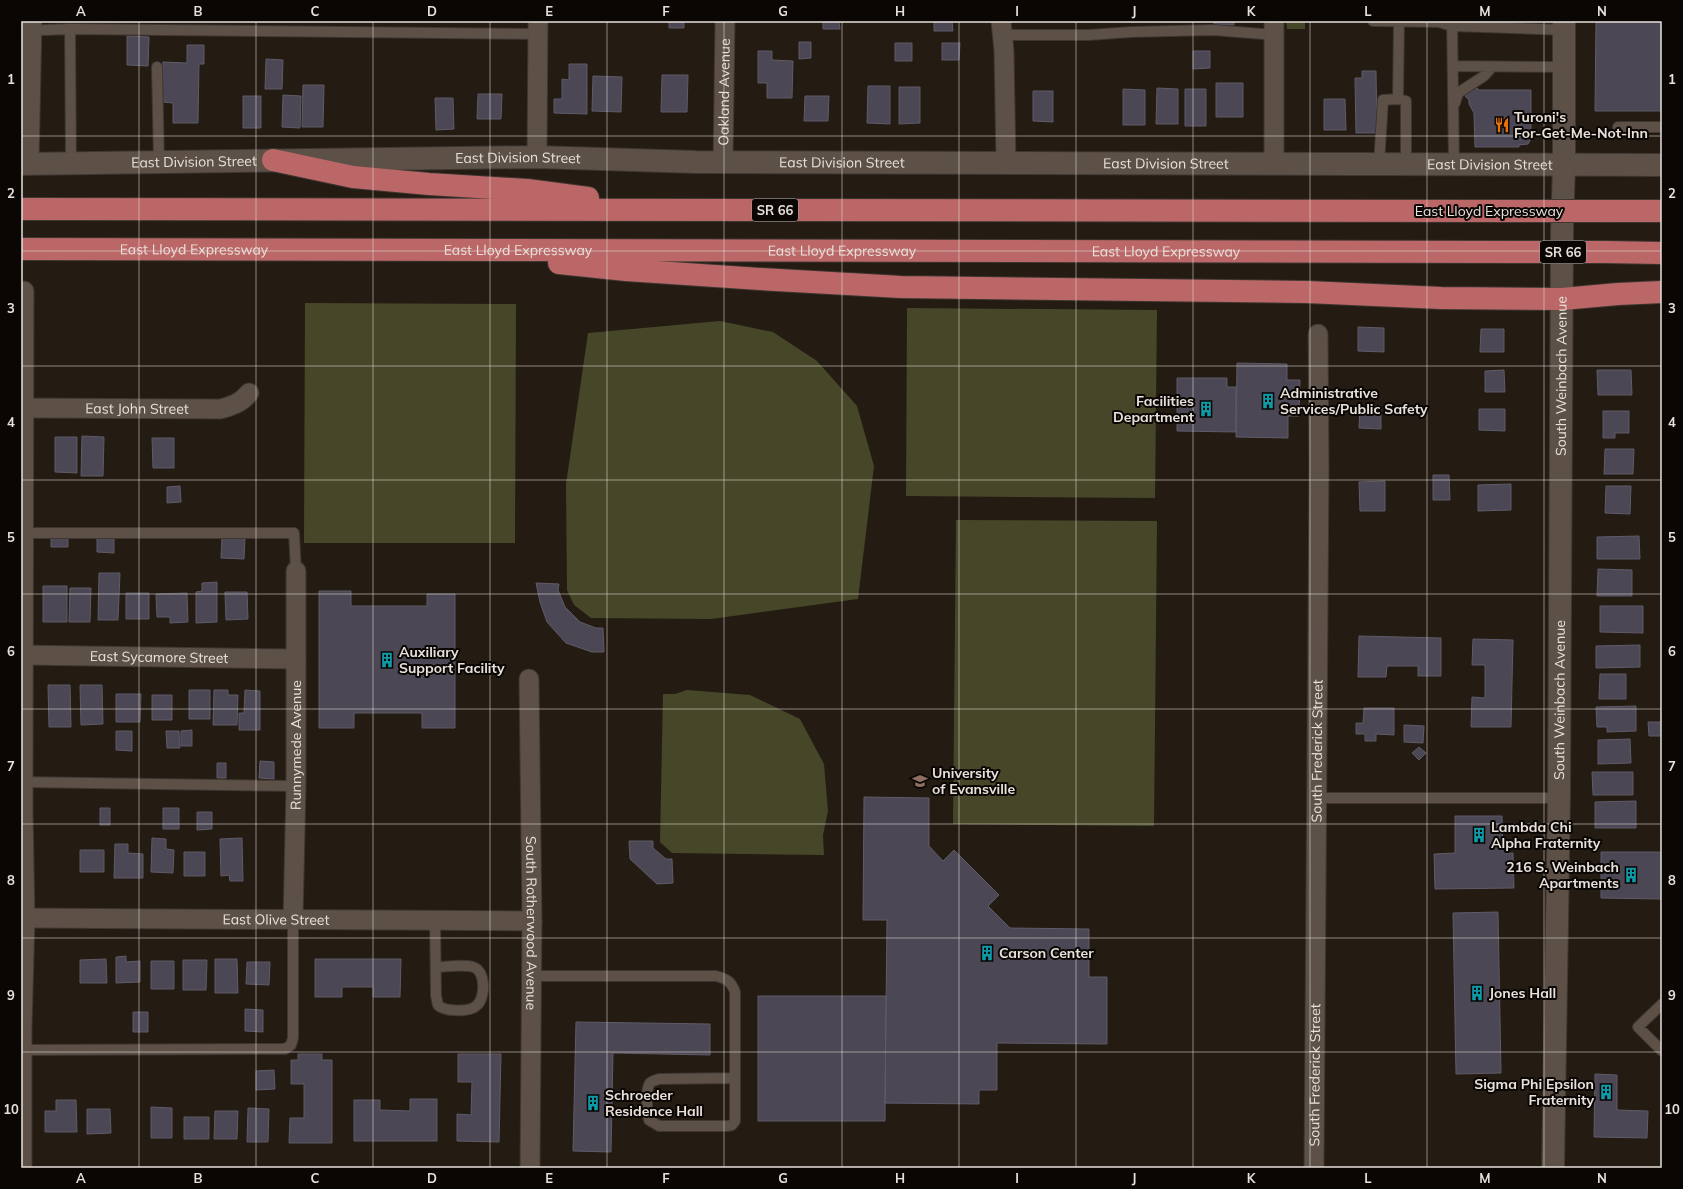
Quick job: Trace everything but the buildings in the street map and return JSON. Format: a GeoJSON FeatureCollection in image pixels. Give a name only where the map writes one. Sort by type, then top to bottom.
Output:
{"type":"FeatureCollection","features":[{"type":"Feature","properties":{"kind":"highway"},"geometry":{"type":"LineString","coordinates":[[273,160],[353,177],[430,184],[527,190],[670,210]]}},
{"type":"Feature","properties":{"kind":"highway","name":"East Lloyd Expressway"},"geometry":{"type":"LineString","coordinates":[[21,209],[1662,211]]}},
{"type":"Feature","properties":{"kind":"highway","name":"East Lloyd Expressway"},"geometry":{"type":"LineString","coordinates":[[21,249],[1662,253]]}},
{"type":"Feature","properties":{"kind":"highway"},"geometry":{"type":"LineString","coordinates":[[437,250],[626,270],[851,285],[1154,291],[1307,292],[1441,298],[1562,299],[1662,292]]}},
{"type":"Feature","properties":{"kind":"street","name":"Oakland Avenue"},"geometry":{"type":"LineString","coordinates":[[723,162],[725,21]]}},
{"type":"Feature","properties":{"kind":"street","name":"South Weinbach Avenue"},"geometry":{"type":"LineString","coordinates":[[1553,1168],[1559,798],[1562,231],[1565,25]]}},
{"type":"Feature","properties":{"kind":"street"},"geometry":{"type":"LineString","coordinates":[[537,157],[538,27]]}},
{"type":"Feature","properties":{"kind":"street"},"geometry":{"type":"LineString","coordinates":[[25,164],[28,28]]}},
{"type":"Feature","properties":{"kind":"street"},"geometry":{"type":"LineString","coordinates":[[1002,28],[1006,163]]}},
{"type":"Feature","properties":{"kind":"street"},"geometry":{"type":"LineString","coordinates":[[1274,28],[1274,164]]}},
{"type":"Feature","properties":{"kind":"street","name":"East Division Street"},"geometry":{"type":"LineString","coordinates":[[25,164],[537,157],[723,162],[1662,165]]}},
{"type":"Feature","properties":{"kind":"street"},"geometry":{"type":"LineString","coordinates":[[22,1168],[22,408],[24,291]]}},
{"type":"Feature","properties":{"kind":"street","name":"South Frederick Street"},"geometry":{"type":"LineString","coordinates":[[1314,1168],[1319,468],[1318,334]]}},
{"type":"Feature","properties":{"kind":"street","name":"East John Street"},"geometry":{"type":"LineString","coordinates":[[22,408],[220,409],[233,405],[244,399],[249,393]]}},
{"type":"Feature","properties":{"kind":"street","name":"Runnymede Avenue"},"geometry":{"type":"LineString","coordinates":[[293,919],[296,786],[296,571]]}},
{"type":"Feature","properties":{"kind":"street","name":"East Sycamore Street"},"geometry":{"type":"LineString","coordinates":[[22,655],[296,658]]}},
{"type":"Feature","properties":{"kind":"street","name":"South Rotherwood Avenue"},"geometry":{"type":"LineString","coordinates":[[529,679],[532,921],[530,1168]]}},
{"type":"Feature","properties":{"kind":"street","name":"East Olive Street"},"geometry":{"type":"LineString","coordinates":[[23,918],[532,921]]}},
{"type":"Feature","properties":{"kind":"lane"},"geometry":{"type":"LineString","coordinates":[[1373,21],[1565,25]]}},
{"type":"Feature","properties":{"kind":"lane"},"geometry":{"type":"LineString","coordinates":[[1398,98],[1399,21]]}},
{"type":"Feature","properties":{"kind":"lane"},"geometry":{"type":"LineString","coordinates":[[1452,23],[1454,164]]}},
{"type":"Feature","properties":{"kind":"lane"},"geometry":{"type":"LineString","coordinates":[[28,28],[538,27]]}},
{"type":"Feature","properties":{"kind":"lane"},"geometry":{"type":"LineString","coordinates":[[1002,28],[1089,35],[1131,32],[1274,28]]}},
{"type":"Feature","properties":{"kind":"lane"},"geometry":{"type":"LineString","coordinates":[[70,29],[71,164]]}},
{"type":"Feature","properties":{"kind":"lane"},"geometry":{"type":"LineString","coordinates":[[1453,66],[1565,67]]}},
{"type":"Feature","properties":{"kind":"lane"},"geometry":{"type":"LineString","coordinates":[[157,67],[159,163]]}},
{"type":"Feature","properties":{"kind":"lane"},"geometry":{"type":"LineString","coordinates":[[1454,107],[1458,94],[1484,76],[1492,67]]}},
{"type":"Feature","properties":{"kind":"lane"},"geometry":{"type":"LineString","coordinates":[[1379,164],[1383,100],[1398,98],[1406,101],[1406,164]]}},
{"type":"Feature","properties":{"kind":"lane"},"geometry":{"type":"LineString","coordinates":[[1618,127],[1662,126]]}},
{"type":"Feature","properties":{"kind":"lane"},"geometry":{"type":"LineString","coordinates":[[23,533],[294,533],[296,571]]}},
{"type":"Feature","properties":{"kind":"lane"},"geometry":{"type":"LineString","coordinates":[[22,782],[296,786]]}},
{"type":"Feature","properties":{"kind":"lane"},"geometry":{"type":"LineString","coordinates":[[1316,798],[1559,798]]}},
{"type":"Feature","properties":{"kind":"lane"},"geometry":{"type":"LineString","coordinates":[[22,1050],[285,1049],[291,1045],[293,1038],[293,919]]}},
{"type":"Feature","properties":{"kind":"lane"},"geometry":{"type":"LineString","coordinates":[[435,920],[436,996],[438,1004],[442,1008],[448,1010],[472,1009],[477,1006],[482,994],[482,975],[479,969],[472,966],[436,967]]}},
{"type":"Feature","properties":{"kind":"lane"},"geometry":{"type":"LineString","coordinates":[[531,976],[716,976],[727,978],[732,983],[735,992],[735,1078],[735,1121],[732,1125],[727,1126],[659,1126],[650,1120],[648,1114],[648,1090],[649,1084],[654,1081],[659,1079],[735,1078]]}},
{"type":"Feature","properties":{"kind":"lane"},"geometry":{"type":"LineString","coordinates":[[1662,1004],[1638,1027],[1662,1051]]}},
{"type":"Feature","properties":{"kind":"green space"},"geometry":{"type":"Polygon","coordinates":[[[1286,21],[1305,21],[1305,29],[1287,29],[1286,21]]]}},
{"type":"Feature","properties":{"kind":"green space"},"geometry":{"type":"Polygon","coordinates":[[[305,303],[516,304],[515,543],[304,543],[305,303]]]}},
{"type":"Feature","properties":{"kind":"green space"},"geometry":{"type":"Polygon","coordinates":[[[907,308],[1157,310],[1155,498],[906,496],[907,308]]]}},
{"type":"Feature","properties":{"kind":"green space"},"geometry":{"type":"Polygon","coordinates":[[[720,321],[773,332],[817,361],[857,406],[874,466],[858,599],[711,619],[591,618],[574,605],[567,590],[566,484],[588,333],[720,321]]]}},
{"type":"Feature","properties":{"kind":"green space"},"geometry":{"type":"Polygon","coordinates":[[[956,520],[1157,521],[1154,826],[953,824],[956,520]]]}},
{"type":"Feature","properties":{"kind":"green space"},"geometry":{"type":"Polygon","coordinates":[[[687,690],[750,695],[800,719],[824,764],[828,811],[823,835],[824,855],[672,853],[660,842],[663,694],[675,694],[687,690]]]}},
{"type":"Feature","properties":{"kind":"place","name":"Turoni's For-Get-Me-Not-Inn"},"geometry":{"type":"Point","coordinates":[1502,125]}},
{"type":"Feature","properties":{"kind":"place","name":"Administrative Services/Public Safety"},"geometry":{"type":"Point","coordinates":[1268,401]}},
{"type":"Feature","properties":{"kind":"place","name":"Facilities Department"},"geometry":{"type":"Point","coordinates":[1206,409]}},
{"type":"Feature","properties":{"kind":"place","name":"Auxiliary Support Facility"},"geometry":{"type":"Point","coordinates":[387,660]}},
{"type":"Feature","properties":{"kind":"place","name":"University of Evansville"},"geometry":{"type":"Point","coordinates":[920,781]}},
{"type":"Feature","properties":{"kind":"place","name":"Lambda Chi Alpha Fraternity"},"geometry":{"type":"Point","coordinates":[1479,835]}},
{"type":"Feature","properties":{"kind":"place","name":"216 S. Weinbach Apartments"},"geometry":{"type":"Point","coordinates":[1631,875]}},
{"type":"Feature","properties":{"kind":"place","name":"Carson Center"},"geometry":{"type":"Point","coordinates":[987,953]}},
{"type":"Feature","properties":{"kind":"place","name":"Jones Hall"},"geometry":{"type":"Point","coordinates":[1477,993]}},
{"type":"Feature","properties":{"kind":"place","name":"Sigma Phi Epsilon Fraternity"},"geometry":{"type":"Point","coordinates":[1606,1092]}},
{"type":"Feature","properties":{"kind":"place","name":"Schroeder Residence Hall"},"geometry":{"type":"Point","coordinates":[593,1103]}}]}
